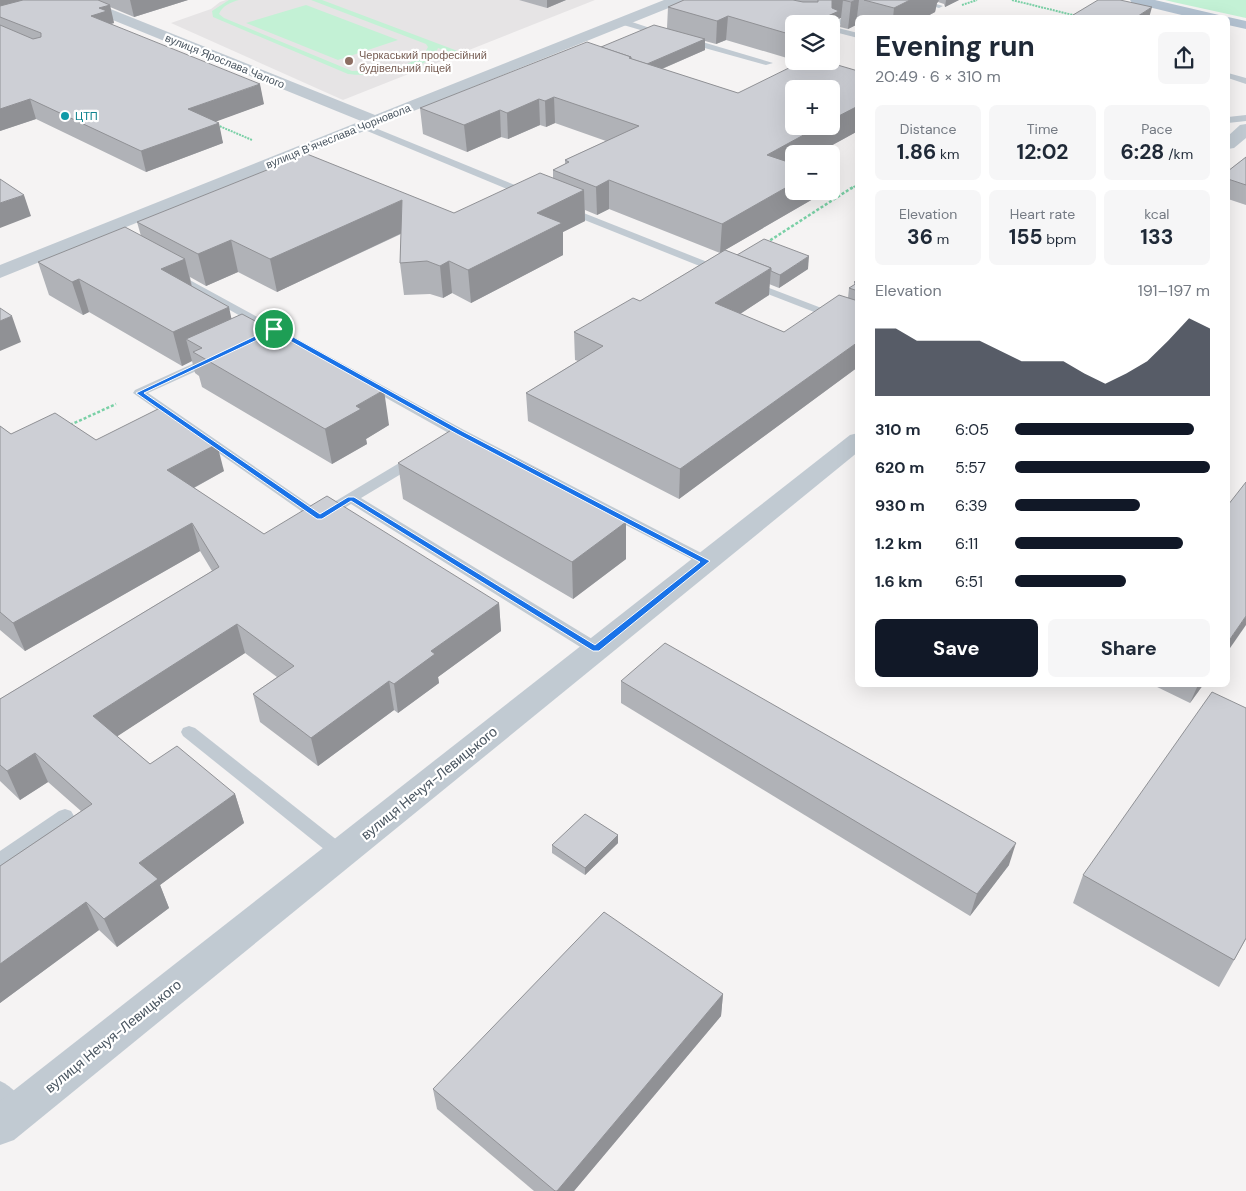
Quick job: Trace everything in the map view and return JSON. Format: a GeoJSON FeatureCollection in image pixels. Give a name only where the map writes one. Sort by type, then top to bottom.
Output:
{"type":"FeatureCollection","features":[{"type":"Feature","properties":{"kind":"main road"},"geometry":{"type":"LineString","coordinates":[[1137,0],[1201,15]]}},
{"type":"Feature","properties":{"kind":"main road"},"geometry":{"type":"LineString","coordinates":[[1230,21],[1246,25]]}},
{"type":"Feature","properties":{"kind":"street","name":"вулиця Вʼячеслава Чорновола"},"geometry":{"type":"LineString","coordinates":[[0,272],[104,237],[369,124],[676,0]]}},
{"type":"Feature","properties":{"kind":"street","name":"вулиця Ярослава Чалого"},"geometry":{"type":"LineString","coordinates":[[74,1],[369,124]]}},
{"type":"Feature","properties":{"kind":"street"},"geometry":{"type":"LineString","coordinates":[[1230,142],[1246,129]]}},
{"type":"Feature","properties":{"kind":"street","name":"вулиця Нечуя-Левицького"},"geometry":{"type":"LineString","coordinates":[[6,1110],[341,853],[855,442]]}},
{"type":"Feature","properties":{"kind":"lane"},"geometry":{"type":"LineString","coordinates":[[914,0],[939,6],[920,12]]}},
{"type":"Feature","properties":{"kind":"lane"},"geometry":{"type":"LineString","coordinates":[[860,15],[869,11]]}},
{"type":"Feature","properties":{"kind":"lane"},"geometry":{"type":"LineString","coordinates":[[840,24],[855,17]]}},
{"type":"Feature","properties":{"kind":"lane"},"geometry":{"type":"LineString","coordinates":[[623,22],[769,64]]}},
{"type":"Feature","properties":{"kind":"lane"},"geometry":{"type":"LineString","coordinates":[[840,31],[855,35]]}},
{"type":"Feature","properties":{"kind":"lane"},"geometry":{"type":"LineString","coordinates":[[552,50],[569,55]]}},
{"type":"Feature","properties":{"kind":"lane"},"geometry":{"type":"LineString","coordinates":[[1230,77],[1246,81]]}},
{"type":"Feature","properties":{"kind":"lane"},"geometry":{"type":"LineString","coordinates":[[1230,120],[1246,118]]}},
{"type":"Feature","properties":{"kind":"lane"},"geometry":{"type":"LineString","coordinates":[[369,124],[538,198]]}},
{"type":"Feature","properties":{"kind":"lane"},"geometry":{"type":"LineString","coordinates":[[557,205],[855,325]]}},
{"type":"Feature","properties":{"kind":"lane"},"geometry":{"type":"LineString","coordinates":[[161,268],[459,433],[706,561]]}},
{"type":"Feature","properties":{"kind":"lane"},"geometry":{"type":"LineString","coordinates":[[256,338],[274,329]]}},
{"type":"Feature","properties":{"kind":"lane"},"geometry":{"type":"LineString","coordinates":[[139,393],[220,355]]}},
{"type":"Feature","properties":{"kind":"lane"},"geometry":{"type":"LineString","coordinates":[[139,393],[319,517],[426,453]]}},
{"type":"Feature","properties":{"kind":"lane"},"geometry":{"type":"LineString","coordinates":[[442,443],[459,433]]}},
{"type":"Feature","properties":{"kind":"lane"},"geometry":{"type":"LineString","coordinates":[[351,498],[596,649]]}},
{"type":"Feature","properties":{"kind":"lane"},"geometry":{"type":"LineString","coordinates":[[189,732],[341,853]]}},
{"type":"Feature","properties":{"kind":"lane"},"geometry":{"type":"LineString","coordinates":[[2,856],[65,816]]}},
{"type":"Feature","properties":{"kind":"path"},"geometry":{"type":"LineString","coordinates":[[1012,0],[1074,15]]}},
{"type":"Feature","properties":{"kind":"path"},"geometry":{"type":"LineString","coordinates":[[210,123],[254,141]]}},
{"type":"Feature","properties":{"kind":"path"},"geometry":{"type":"LineString","coordinates":[[730,275],[855,186]]}},
{"type":"Feature","properties":{"kind":"path"},"geometry":{"type":"LineString","coordinates":[[70,425],[139,393]]}},
{"type":"Feature","properties":{"kind":"shaded area","name":"Черкаський професійний будівельний ліцей"},"geometry":{"type":"Polygon","coordinates":[[[226,0],[595,0],[343,100],[171,23],[211,9],[226,0]]]}},
{"type":"Feature","properties":{"kind":"green space"},"geometry":{"type":"Polygon","coordinates":[[[229,0],[239,0],[230,3],[222,9],[219,14],[224,18],[352,71],[383,70],[407,64],[423,56],[428,47],[426,44],[311,0],[322,0],[463,53],[456,55],[438,48],[433,56],[424,63],[412,68],[384,74],[348,74],[213,17],[212,11],[229,0]]]}},
{"type":"Feature","properties":{"kind":"green space"},"geometry":{"type":"Polygon","coordinates":[[[1165,0],[1246,0],[1246,18],[1173,2],[1165,0]]]}},
{"type":"Feature","properties":{"kind":"green space"},"geometry":{"type":"Polygon","coordinates":[[[306,5],[398,40],[338,60],[246,23],[306,5]]]}},
{"type":"Feature","properties":{"kind":"building"},"geometry":{"type":"Polygon","coordinates":[[[23,0],[98,0],[110,5],[99,8],[107,11],[91,16],[260,84],[188,109],[219,123],[141,151],[30,99],[0,109],[0,25],[33,39],[41,37],[41,33],[0,17],[0,6],[23,0]]]}},
{"type":"Feature","properties":{"kind":"building"},"geometry":{"type":"Polygon","coordinates":[[[684,0],[793,0],[818,2],[818,0],[832,0],[832,8],[839,11],[830,15],[785,15],[785,33],[728,16],[717,21],[668,7],[684,0]]]}},
{"type":"Feature","properties":{"kind":"building"},"geometry":{"type":"Polygon","coordinates":[[[864,0],[910,0],[894,8],[864,0]]]}},
{"type":"Feature","properties":{"kind":"building"},"geometry":{"type":"Polygon","coordinates":[[[1098,0],[1120,0],[1152,7],[1140,15],[1073,15],[1098,0]]]}},
{"type":"Feature","properties":{"kind":"building"},"geometry":{"type":"Polygon","coordinates":[[[654,25],[705,39],[647,64],[601,47],[654,25]]]}},
{"type":"Feature","properties":{"kind":"building"},"geometry":{"type":"Polygon","coordinates":[[[587,42],[631,57],[629,58],[738,93],[785,70],[840,70],[840,66],[855,70],[855,108],[840,115],[840,80],[785,80],[785,135],[804,135],[767,155],[785,161],[785,188],[722,224],[609,180],[596,187],[553,170],[569,162],[565,160],[639,126],[554,97],[545,101],[539,99],[507,113],[500,110],[464,125],[420,108],[587,42]]]}},
{"type":"Feature","properties":{"kind":"building"},"geometry":{"type":"Polygon","coordinates":[[[307,154],[454,213],[540,173],[584,190],[537,213],[562,223],[468,270],[449,261],[440,266],[427,261],[400,263],[402,200],[270,259],[231,240],[198,254],[137,222],[307,154]]]}},
{"type":"Feature","properties":{"kind":"building"},"geometry":{"type":"Polygon","coordinates":[[[1246,157],[1246,185],[1230,180],[1230,169],[1246,157]]]}},
{"type":"Feature","properties":{"kind":"building"},"geometry":{"type":"Polygon","coordinates":[[[0,179],[24,195],[0,203],[0,179]]]}},
{"type":"Feature","properties":{"kind":"building"},"geometry":{"type":"Polygon","coordinates":[[[125,227],[185,259],[161,269],[229,307],[173,332],[79,279],[72,282],[38,262],[125,227]]]}},
{"type":"Feature","properties":{"kind":"building"},"geometry":{"type":"Polygon","coordinates":[[[764,239],[809,256],[780,275],[771,271],[771,268],[737,255],[764,239]]]}},
{"type":"Feature","properties":{"kind":"building"},"geometry":{"type":"Polygon","coordinates":[[[725,250],[771,268],[715,303],[784,332],[839,295],[855,300],[855,344],[680,469],[526,393],[603,346],[574,332],[633,298],[640,301],[725,250]]]}},
{"type":"Feature","properties":{"kind":"building"},"geometry":{"type":"Polygon","coordinates":[[[855,284],[855,290],[849,288],[855,284]]]}},
{"type":"Feature","properties":{"kind":"building"},"geometry":{"type":"Polygon","coordinates":[[[0,308],[12,316],[0,321],[0,308]]]}},
{"type":"Feature","properties":{"kind":"building"},"geometry":{"type":"Polygon","coordinates":[[[242,314],[384,390],[356,406],[361,409],[325,429],[193,352],[202,348],[186,339],[242,314]]]}},
{"type":"Feature","properties":{"kind":"building"},"geometry":{"type":"Polygon","coordinates":[[[160,408],[217,444],[167,470],[264,534],[327,496],[499,603],[431,651],[435,654],[394,684],[389,681],[311,738],[253,694],[294,666],[237,624],[93,716],[150,764],[177,746],[235,794],[139,863],[158,879],[104,919],[86,902],[0,964],[0,866],[92,804],[35,753],[7,771],[0,765],[0,699],[219,567],[192,523],[13,623],[0,612],[0,426],[11,434],[55,413],[96,440],[160,408]]]}},
{"type":"Feature","properties":{"kind":"building"},"geometry":{"type":"Polygon","coordinates":[[[453,429],[513,461],[516,459],[549,476],[545,479],[626,522],[572,562],[398,463],[453,429]]]}},
{"type":"Feature","properties":{"kind":"building"},"geometry":{"type":"Polygon","coordinates":[[[1246,482],[1246,616],[1230,639],[1230,502],[1246,482]]]}},
{"type":"Feature","properties":{"kind":"building"},"geometry":{"type":"Polygon","coordinates":[[[665,643],[1016,843],[977,894],[621,681],[665,643]]]}},
{"type":"Feature","properties":{"kind":"building"},"geometry":{"type":"Polygon","coordinates":[[[1212,692],[1246,708],[1246,938],[1234,960],[1083,875],[1212,692]]]}},
{"type":"Feature","properties":{"kind":"building"},"geometry":{"type":"Polygon","coordinates":[[[585,814],[618,835],[585,868],[552,845],[585,814]]]}},
{"type":"Feature","properties":{"kind":"building"},"geometry":{"type":"Polygon","coordinates":[[[604,912],[723,994],[557,1191],[555,1191],[433,1089],[604,912]]]}},
{"type":"Feature","properties":{"kind":"place","name":"Черкаський професійний будівельний ліцей"},"geometry":{"type":"Point","coordinates":[349,61]}},
{"type":"Feature","properties":{"kind":"place","name":"ЦТП"},"geometry":{"type":"Point","coordinates":[65,116]}},
{"type":"Feature","properties":{"kind":"route"},"geometry":{"type":"LineString","coordinates":[[274,329],[459,433],[706,561],[596,649],[351,498],[319,517],[139,393],[274,329]]}}]}
